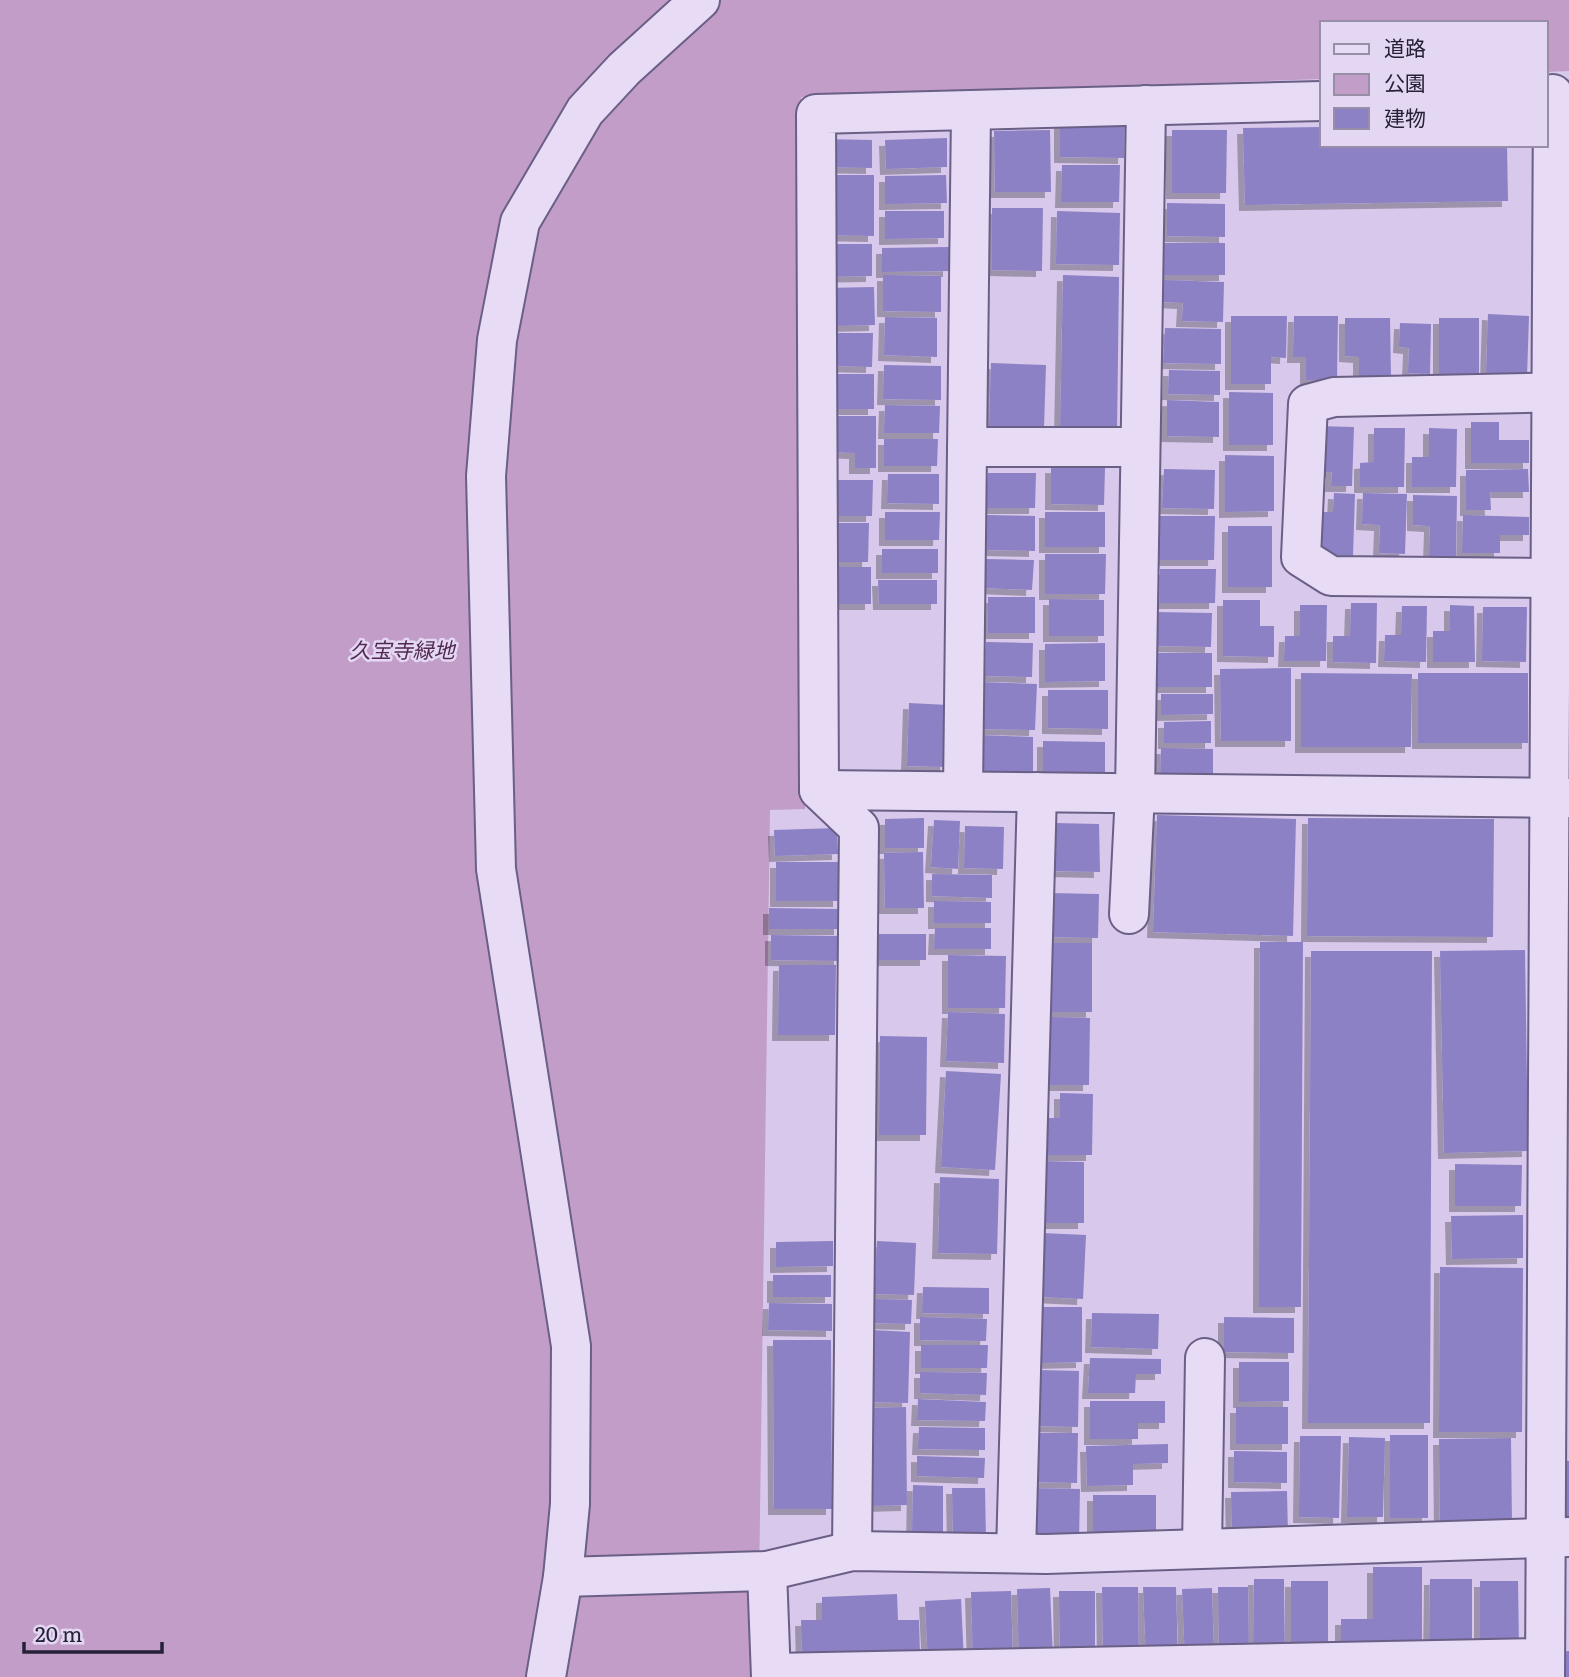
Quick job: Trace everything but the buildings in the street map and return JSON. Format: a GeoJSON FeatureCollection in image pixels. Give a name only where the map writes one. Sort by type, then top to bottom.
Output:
{"type":"FeatureCollection","features":[{"type":"Feature","properties":{"kind":"street"},"geometry":{"type":"LineString","coordinates":[[546,1677],[563,1577],[570,1504],[571,1346],[496,869],[486,476],[497,340],[520,222],[585,111],[624,69],[700,0]]}},
{"type":"Feature","properties":{"kind":"street"},"geometry":{"type":"LineString","coordinates":[[767,1571],[771,1675],[1545,1668],[1558,1537],[1560,698],[1557,557],[1561,258],[1556,94]]}},
{"type":"Feature","properties":{"kind":"street"},"geometry":{"type":"LineString","coordinates":[[852,1551],[859,828],[819,790],[816,114],[1320,101]]}},
{"type":"Feature","properties":{"kind":"street"},"geometry":{"type":"LineString","coordinates":[[1129,914],[1135,793],[1146,105]]}},
{"type":"Feature","properties":{"kind":"street"},"geometry":{"type":"LineString","coordinates":[[963,791],[971,111]]}},
{"type":"Feature","properties":{"kind":"street"},"geometry":{"type":"LineString","coordinates":[[1557,557],[1331,576],[1301,556],[1308,404],[1334,397],[1561,392]]}},
{"type":"Feature","properties":{"kind":"street"},"geometry":{"type":"LineString","coordinates":[[967,447],[1140,447]]}},
{"type":"Feature","properties":{"kind":"street"},"geometry":{"type":"LineString","coordinates":[[819,790],[1560,798]]}},
{"type":"Feature","properties":{"kind":"street"},"geometry":{"type":"LineString","coordinates":[[1016,1553],[1037,792]]}},
{"type":"Feature","properties":{"kind":"street"},"geometry":{"type":"LineString","coordinates":[[1202,1548],[1205,1358]]}},
{"type":"Feature","properties":{"kind":"street"},"geometry":{"type":"LineString","coordinates":[[563,1577],[767,1571],[852,1551],[1016,1553],[1558,1537]]}},
{"type":"Feature","properties":{"kind":"green space","name":"久宝寺緑地"},"geometry":{"type":"Polygon","coordinates":[[[0,0],[1569,0],[1569,71],[1548,72],[1548,21],[1320,21],[1320,79],[801,97],[805,809],[770,810],[759,1584],[767,1677],[0,1677],[0,0]]]}}]}
